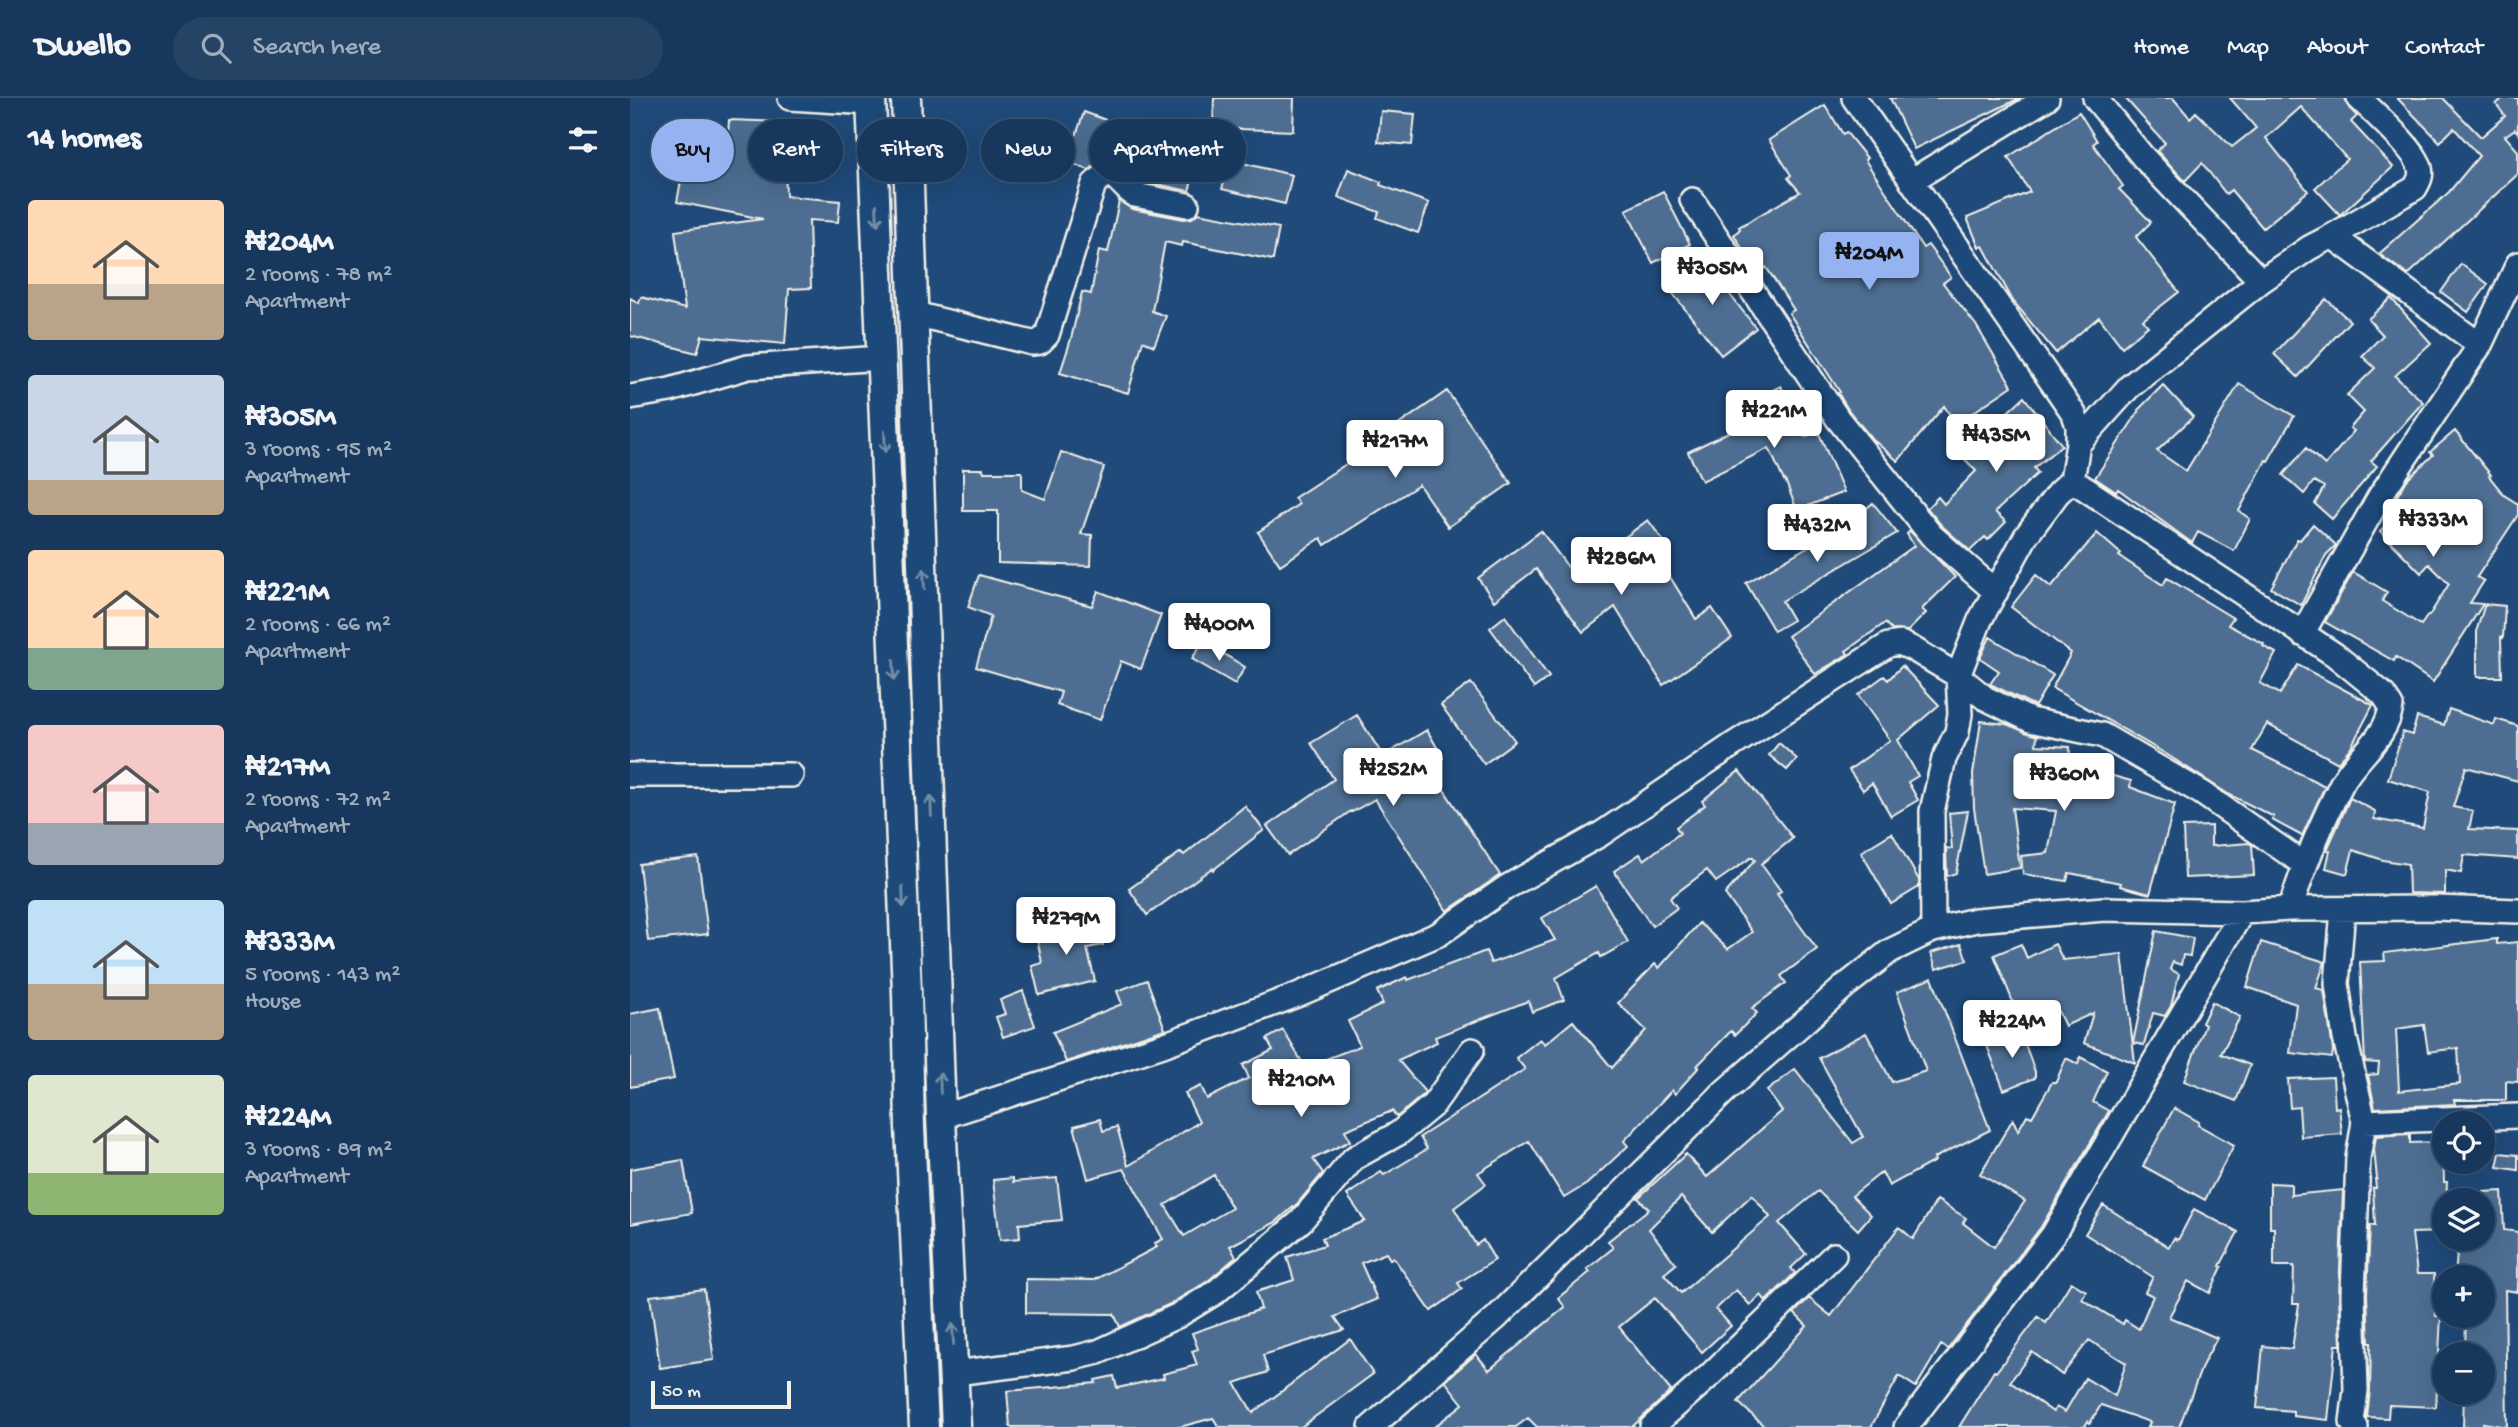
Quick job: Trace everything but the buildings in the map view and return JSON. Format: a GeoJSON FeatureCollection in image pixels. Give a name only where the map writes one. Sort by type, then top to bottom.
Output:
{"type":"FeatureCollection","features":[{"type":"Feature","properties":{"kind":"main road"},"geometry":{"type":"LineString","coordinates":[[906,98],[942,1117],[956,1427]]}},
{"type":"Feature","properties":{"kind":"main road"},"geometry":{"type":"LineString","coordinates":[[871,101],[924,1427]]}},
{"type":"Feature","properties":{"kind":"street"},"geometry":{"type":"LineString","coordinates":[[790,98],[871,101]]}},
{"type":"Feature","properties":{"kind":"street"},"geometry":{"type":"LineString","coordinates":[[1854,98],[2074,414],[2078,426],[2078,444],[2071,480],[2026,536],[1980,620],[1958,676],[1961,714],[1957,732],[1944,759],[1932,811],[1933,930]]}},
{"type":"Feature","properties":{"kind":"street"},"geometry":{"type":"LineString","coordinates":[[1911,181],[2047,98]]}},
{"type":"Feature","properties":{"kind":"street"},"geometry":{"type":"LineString","coordinates":[[2095,98],[2143,157],[2261,281]]}},
{"type":"Feature","properties":{"kind":"street"},"geometry":{"type":"LineString","coordinates":[[2078,444],[2129,387],[2261,281],[2309,248],[2415,188],[2421,177],[2420,165],[2412,153],[2359,98]]}},
{"type":"Feature","properties":{"kind":"street"},"geometry":{"type":"LineString","coordinates":[[915,314],[1032,343],[1040,342],[1047,335],[1094,184],[1101,177],[1110,175],[1119,179],[1128,191],[1135,195],[1187,205]]}},
{"type":"Feature","properties":{"kind":"street"},"geometry":{"type":"LineString","coordinates":[[1692,200],[1838,419],[1931,535],[1996,592]]}},
{"type":"Feature","properties":{"kind":"street"},"geometry":{"type":"LineString","coordinates":[[2332,236],[2480,345]]}},
{"type":"Feature","properties":{"kind":"street"},"geometry":{"type":"LineString","coordinates":[[2302,634],[2380,496],[2480,345],[2518,264]]}},
{"type":"Feature","properties":{"kind":"street"},"geometry":{"type":"LineString","coordinates":[[630,397],[670,390],[748,367],[882,358]]}},
{"type":"Feature","properties":{"kind":"street"},"geometry":{"type":"LineString","coordinates":[[2071,480],[2335,656],[2383,694],[2391,706],[2390,717],[2381,732],[2343,781],[2305,865],[2290,909]]}},
{"type":"Feature","properties":{"kind":"street"},"geometry":{"type":"LineString","coordinates":[[942,1117],[1163,1045],[1297,995],[1439,934],[1507,887],[1601,834],[1888,645],[1900,643],[1913,649],[1958,676],[1985,698],[2029,720],[2102,735],[2202,793],[2305,865]]}},
{"type":"Feature","properties":{"kind":"street"},"geometry":{"type":"LineString","coordinates":[[630,775],[790,775]]}},
{"type":"Feature","properties":{"kind":"street"},"geometry":{"type":"LineString","coordinates":[[1371,1427],[1496,1318],[1725,1091],[1844,987],[1890,951],[1933,930],[1976,920],[2104,909],[2242,912],[2435,908],[2518,911]]}},
{"type":"Feature","properties":{"kind":"street"},"geometry":{"type":"LineString","coordinates":[[2343,909],[2337,984],[2344,1038],[2364,1122],[2358,1158],[2353,1295],[2356,1390],[2352,1422],[2356,1427]]}},
{"type":"Feature","properties":{"kind":"street"},"geometry":{"type":"LineString","coordinates":[[1906,1427],[2053,1235],[2242,912]]}},
{"type":"Feature","properties":{"kind":"street"},"geometry":{"type":"LineString","coordinates":[[955,1373],[1074,1358],[1098,1352],[1177,1316],[1216,1292],[1301,1221],[1354,1158],[1399,1133],[1433,1105],[1472,1050]]}},
{"type":"Feature","properties":{"kind":"street"},"geometry":{"type":"LineString","coordinates":[[2364,1122],[2518,1116]]}},
{"type":"Feature","properties":{"kind":"street"},"geometry":{"type":"LineString","coordinates":[[1652,1427],[1707,1378],[1834,1255]]}}]}
